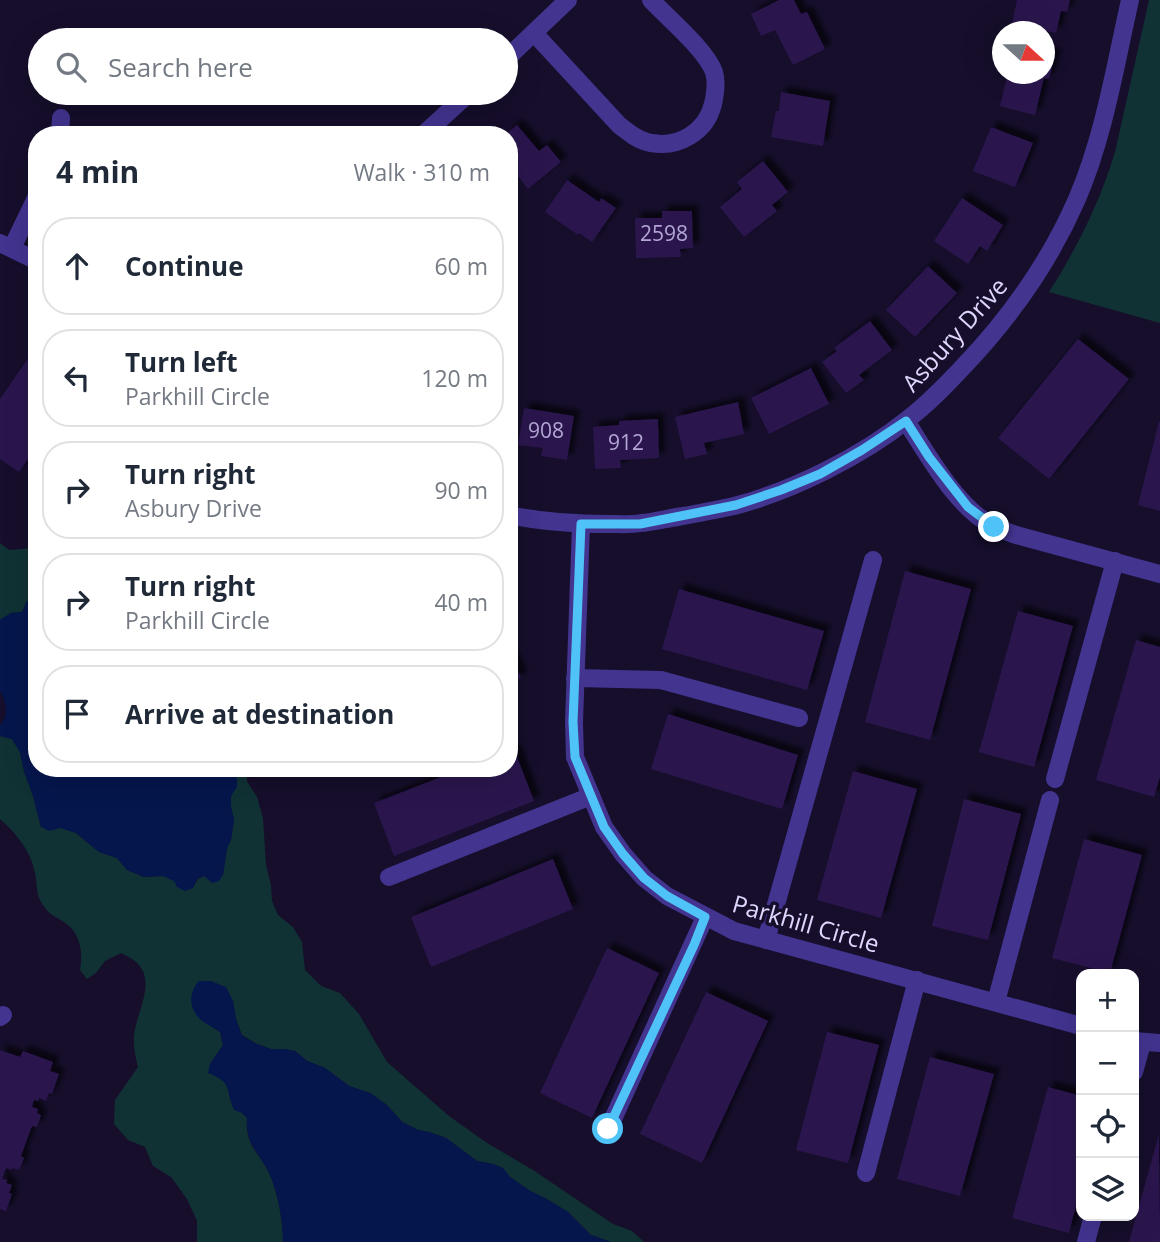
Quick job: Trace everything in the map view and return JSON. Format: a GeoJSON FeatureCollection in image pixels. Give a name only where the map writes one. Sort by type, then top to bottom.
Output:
{"type":"FeatureCollection","features":[{"type":"Feature","properties":{"kind":"street"},"geometry":{"type":"LineString","coordinates":[[518,48],[568,0]]}},
{"type":"Feature","properties":{"kind":"street"},"geometry":{"type":"LineString","coordinates":[[534,33],[619,125],[634,137],[650,143],[669,144],[685,140],[699,129],[710,113],[715,96],[715,75],[706,57],[650,0]]}},
{"type":"Feature","properties":{"kind":"street","name":"Asbury Drive"},"geometry":{"type":"LineString","coordinates":[[518,517],[581,524],[640,524],[736,505],[820,474],[906,421],[932,400],[986,343],[1022,298],[1060,234],[1077,198],[1098,136],[1130,0]]}},
{"type":"Feature","properties":{"kind":"street"},"geometry":{"type":"LineString","coordinates":[[433,126],[455,105]]}},
{"type":"Feature","properties":{"kind":"street"},"geometry":{"type":"LineString","coordinates":[[28,211],[6,246],[28,257]]}},
{"type":"Feature","properties":{"kind":"street"},"geometry":{"type":"LineString","coordinates":[[906,421],[953,490],[981,519],[994,527],[1160,574]]}},
{"type":"Feature","properties":{"kind":"street","name":"Parkhill Circle"},"geometry":{"type":"LineString","coordinates":[[581,524],[573,722],[575,757],[604,827],[644,878],[667,896],[734,930],[1076,1025]]}},
{"type":"Feature","properties":{"kind":"street"},"geometry":{"type":"LineString","coordinates":[[766,940],[873,560]]}},
{"type":"Feature","properties":{"kind":"street"},"geometry":{"type":"LineString","coordinates":[[1055,779],[1115,561]]}},
{"type":"Feature","properties":{"kind":"street"},"geometry":{"type":"LineString","coordinates":[[575,678],[661,680],[799,718]]}},
{"type":"Feature","properties":{"kind":"street"},"geometry":{"type":"LineString","coordinates":[[389,877],[591,796]]}},
{"type":"Feature","properties":{"kind":"street"},"geometry":{"type":"LineString","coordinates":[[996,1002],[1050,800]]}},
{"type":"Feature","properties":{"kind":"street"},"geometry":{"type":"LineString","coordinates":[[608,1129],[705,917]]}},
{"type":"Feature","properties":{"kind":"street"},"geometry":{"type":"LineString","coordinates":[[866,1173],[917,980]]}},
{"type":"Feature","properties":{"kind":"street"},"geometry":{"type":"LineString","coordinates":[[1086,1242],[1092,1221]]}},
{"type":"Feature","properties":{"kind":"green space"},"geometry":{"type":"Polygon","coordinates":[[[1149,0],[1160,0],[1160,323],[1049,292],[1087,224],[1109,171],[1149,0]]]}},
{"type":"Feature","properties":{"kind":"green space"},"geometry":{"type":"Polygon","coordinates":[[[0,543],[9,550],[28,548],[28,604],[22,612],[11,613],[0,620],[0,543]]]}},
{"type":"Feature","properties":{"kind":"green space"},"geometry":{"type":"Polygon","coordinates":[[[0,736],[12,739],[20,752],[41,827],[61,828],[76,833],[99,852],[117,858],[127,870],[144,877],[163,876],[193,887],[198,879],[204,876],[223,875],[234,820],[231,796],[236,777],[247,777],[263,818],[272,901],[278,915],[293,927],[302,942],[305,970],[321,986],[340,993],[359,1014],[387,1062],[449,1116],[613,1224],[632,1231],[644,1242],[611,1242],[591,1235],[568,1212],[530,1191],[502,1168],[477,1161],[446,1138],[402,1122],[387,1105],[370,1093],[349,1086],[295,1051],[271,1049],[257,1044],[242,1035],[233,1001],[200,1019],[220,1032],[223,1045],[210,1064],[228,1085],[230,1099],[247,1118],[250,1142],[269,1173],[275,1189],[283,1242],[197,1242],[197,1221],[187,1199],[171,1177],[153,1166],[145,1147],[128,1140],[114,1124],[115,1100],[138,1067],[134,1038],[144,996],[143,972],[135,961],[121,953],[105,961],[96,973],[87,979],[80,970],[81,952],[76,934],[50,913],[40,900],[30,857],[17,836],[0,819],[0,736]]]}},
{"type":"Feature","properties":{"kind":"shaded area"},"geometry":{"type":"Polygon","coordinates":[[[28,601],[28,777],[237,777],[237,787],[231,796],[234,819],[231,840],[227,848],[223,875],[219,881],[212,883],[204,876],[197,879],[193,888],[185,891],[163,876],[144,877],[127,870],[117,858],[99,852],[76,833],[61,828],[49,831],[41,827],[20,752],[12,739],[0,736],[0,725],[6,708],[0,691],[0,620],[11,613],[22,612],[28,601]]]}},
{"type":"Feature","properties":{"kind":"shaded area"},"geometry":{"type":"Polygon","coordinates":[[[199,981],[211,981],[226,987],[233,1001],[242,1036],[271,1049],[295,1051],[349,1086],[370,1093],[387,1105],[402,1122],[446,1138],[477,1161],[503,1168],[510,1177],[530,1191],[568,1212],[591,1235],[611,1242],[283,1242],[275,1189],[248,1135],[247,1118],[234,1110],[225,1083],[208,1073],[210,1064],[223,1045],[220,1032],[202,1021],[193,1010],[193,990],[199,981]]]}},
{"type":"Feature","properties":{"kind":"building"},"geometry":{"type":"Polygon","coordinates":[[[779,0],[794,0],[801,14],[807,12],[825,49],[793,65],[775,30],[761,36],[751,14],[779,0]]]}},
{"type":"Feature","properties":{"kind":"building"},"geometry":{"type":"Polygon","coordinates":[[[1017,0],[1070,0],[1067,12],[1061,11],[1056,33],[1055,21],[1012,21],[1017,0]]]}},
{"type":"Feature","properties":{"kind":"building"},"geometry":{"type":"Polygon","coordinates":[[[1006,84],[1043,84],[1035,115],[1000,106],[1006,84]]]}},
{"type":"Feature","properties":{"kind":"building"},"geometry":{"type":"Polygon","coordinates":[[[781,92],[830,101],[823,146],[771,137],[776,111],[779,111],[781,92]]]}},
{"type":"Feature","properties":{"kind":"building"},"geometry":{"type":"Polygon","coordinates":[[[518,126],[539,151],[547,145],[561,162],[528,189],[519,177],[518,126]]]}},
{"type":"Feature","properties":{"kind":"building"},"geometry":{"type":"Polygon","coordinates":[[[991,127],[1033,143],[1015,187],[973,171],[991,127]]]}},
{"type":"Feature","properties":{"kind":"building"},"geometry":{"type":"Polygon","coordinates":[[[763,161],[788,192],[772,205],[777,211],[744,237],[720,207],[742,189],[737,182],[763,161]]]}},
{"type":"Feature","properties":{"kind":"building"},"geometry":{"type":"Polygon","coordinates":[[[567,180],[599,202],[601,198],[616,208],[592,242],[545,212],[567,180]]]}},
{"type":"Feature","properties":{"kind":"building"},"geometry":{"type":"Polygon","coordinates":[[[962,198],[1003,225],[987,251],[980,246],[968,264],[934,241],[962,198]]]}},
{"type":"Feature","properties":{"kind":"building"},"geometry":{"type":"Polygon","coordinates":[[[662,211],[692,211],[693,248],[680,249],[681,257],[636,258],[635,218],[662,218],[662,211]]]}},
{"type":"Feature","properties":{"kind":"building"},"geometry":{"type":"Polygon","coordinates":[[[928,266],[957,293],[915,337],[886,310],[928,266]]]}},
{"type":"Feature","properties":{"kind":"building"},"geometry":{"type":"Polygon","coordinates":[[[870,321],[892,350],[859,375],[864,380],[846,393],[822,362],[837,351],[834,348],[870,321]]]}},
{"type":"Feature","properties":{"kind":"building"},"geometry":{"type":"Polygon","coordinates":[[[1078,339],[1129,379],[1049,479],[998,438],[1078,339]]]}},
{"type":"Feature","properties":{"kind":"building"},"geometry":{"type":"Polygon","coordinates":[[[28,358],[28,459],[19,472],[0,459],[0,399],[28,358]]]}},
{"type":"Feature","properties":{"kind":"building"},"geometry":{"type":"Polygon","coordinates":[[[811,368],[829,404],[769,434],[751,398],[811,368]]]}},
{"type":"Feature","properties":{"kind":"building"},"geometry":{"type":"Polygon","coordinates":[[[738,402],[744,434],[704,443],[707,454],[685,459],[675,417],[738,402]]]}},
{"type":"Feature","properties":{"kind":"building"},"geometry":{"type":"Polygon","coordinates":[[[524,408],[574,416],[567,460],[541,456],[543,448],[518,445],[524,408]]]}},
{"type":"Feature","properties":{"kind":"building"},"geometry":{"type":"Polygon","coordinates":[[[658,419],[659,458],[620,460],[621,468],[595,469],[593,427],[619,425],[619,421],[658,419]]]}},
{"type":"Feature","properties":{"kind":"building"},"geometry":{"type":"Polygon","coordinates":[[[1160,422],[1160,511],[1138,505],[1160,422]]]}},
{"type":"Feature","properties":{"kind":"building"},"geometry":{"type":"Polygon","coordinates":[[[905,571],[971,589],[930,740],[865,722],[905,571]]]}},
{"type":"Feature","properties":{"kind":"building"},"geometry":{"type":"Polygon","coordinates":[[[679,589],[824,631],[807,690],[662,649],[679,589]]]}},
{"type":"Feature","properties":{"kind":"building"},"geometry":{"type":"Polygon","coordinates":[[[1018,611],[1073,626],[1034,767],[979,752],[1018,611]]]}},
{"type":"Feature","properties":{"kind":"building"},"geometry":{"type":"Polygon","coordinates":[[[1136,640],[1160,647],[1160,777],[1154,797],[1096,780],[1136,640]]]}},
{"type":"Feature","properties":{"kind":"building"},"geometry":{"type":"Polygon","coordinates":[[[668,714],[798,755],[782,809],[651,769],[668,714]]]}},
{"type":"Feature","properties":{"kind":"building"},"geometry":{"type":"Polygon","coordinates":[[[518,759],[534,801],[394,856],[374,803],[441,777],[518,777],[518,759]]]}},
{"type":"Feature","properties":{"kind":"building"},"geometry":{"type":"Polygon","coordinates":[[[853,771],[917,789],[881,918],[817,900],[853,771]]]}},
{"type":"Feature","properties":{"kind":"building"},"geometry":{"type":"Polygon","coordinates":[[[964,799],[1021,814],[988,940],[932,926],[964,799]]]}},
{"type":"Feature","properties":{"kind":"building"},"geometry":{"type":"Polygon","coordinates":[[[1084,839],[1142,855],[1111,969],[1095,969],[1052,958],[1084,839]]]}},
{"type":"Feature","properties":{"kind":"building"},"geometry":{"type":"Polygon","coordinates":[[[553,859],[573,909],[431,967],[411,917],[553,859]]]}},
{"type":"Feature","properties":{"kind":"building"},"geometry":{"type":"Polygon","coordinates":[[[607,948],[659,973],[592,1118],[540,1093],[607,948]]]}},
{"type":"Feature","properties":{"kind":"building"},"geometry":{"type":"Polygon","coordinates":[[[706,992],[768,1021],[702,1163],[640,1134],[706,992]]]}},
{"type":"Feature","properties":{"kind":"building"},"geometry":{"type":"Polygon","coordinates":[[[827,1032],[879,1045],[848,1163],[796,1150],[827,1032]]]}},
{"type":"Feature","properties":{"kind":"building"},"geometry":{"type":"Polygon","coordinates":[[[0,1050],[20,1057],[23,1051],[53,1062],[50,1071],[59,1074],[52,1094],[49,1093],[46,1101],[39,1098],[38,1101],[34,1100],[32,1107],[38,1109],[37,1113],[41,1115],[37,1127],[32,1126],[19,1170],[6,1168],[2,1179],[12,1185],[9,1193],[12,1194],[6,1211],[0,1209],[0,1050]]]}},
{"type":"Feature","properties":{"kind":"building"},"geometry":{"type":"Polygon","coordinates":[[[930,1057],[994,1074],[960,1196],[897,1179],[930,1057]]]}},
{"type":"Feature","properties":{"kind":"building"},"geometry":{"type":"Polygon","coordinates":[[[1048,1087],[1076,1095],[1076,1206],[1069,1233],[1012,1218],[1048,1087]]]}},
{"type":"Feature","properties":{"kind":"building"},"geometry":{"type":"Polygon","coordinates":[[[1159,1134],[1160,1242],[1129,1242],[1135,1221],[1139,1221],[1139,1206],[1159,1134]]]}},
{"type":"Feature","properties":{"kind":"route"},"geometry":{"type":"LineString","coordinates":[[608,1129],[705,917],[667,896],[644,878],[623,854],[604,827],[575,757],[573,722],[581,524],[640,524],[736,505],[820,474],[906,421],[953,490],[981,519],[994,527]]}}]}
